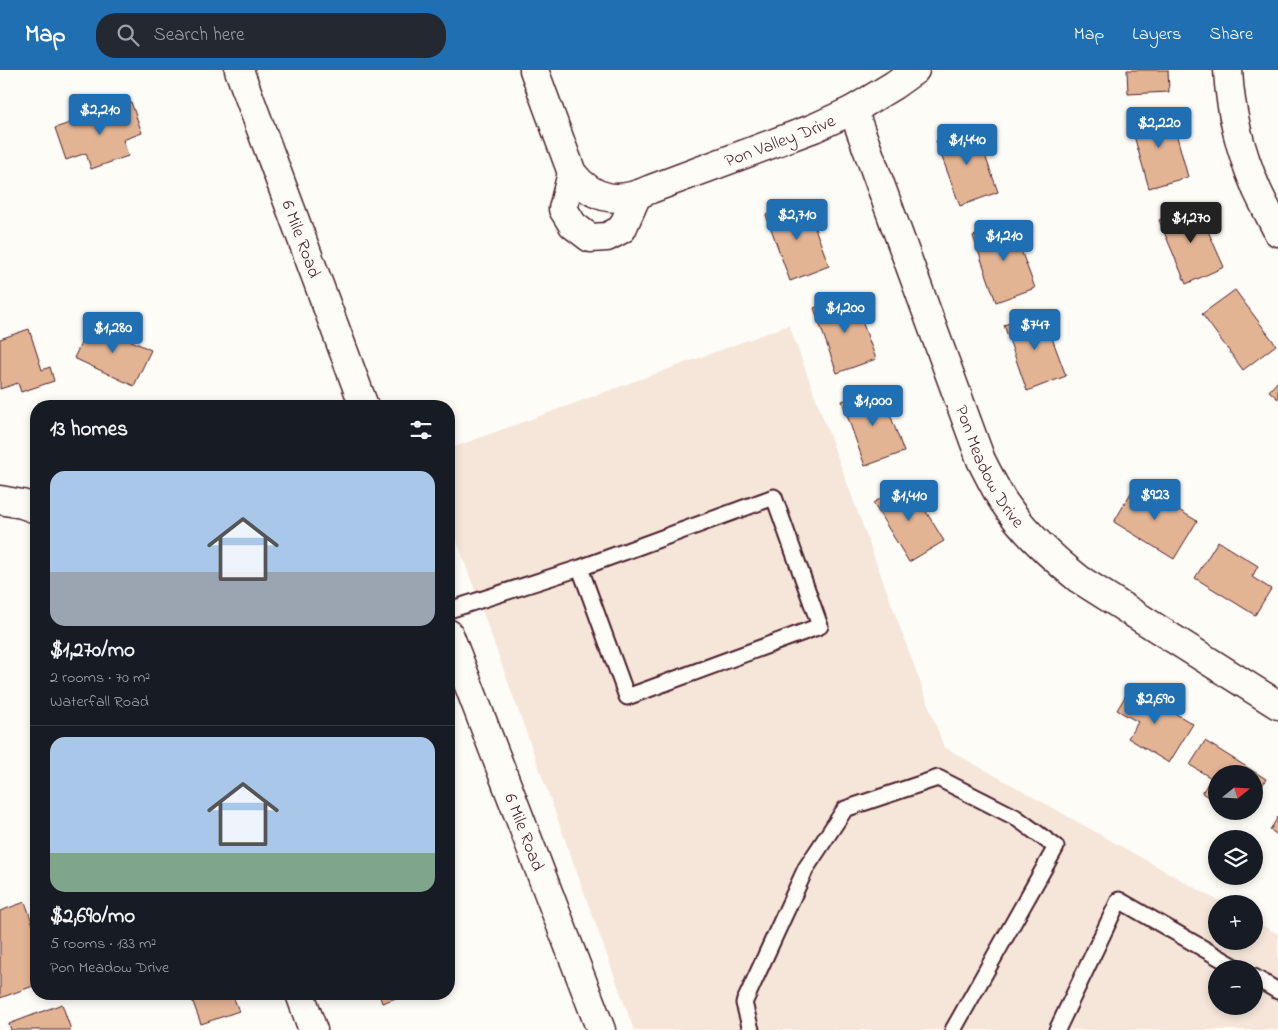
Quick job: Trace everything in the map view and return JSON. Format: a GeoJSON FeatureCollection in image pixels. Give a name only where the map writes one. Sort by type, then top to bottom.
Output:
{"type":"FeatureCollection","features":[{"type":"Feature","properties":{"kind":"street","name":"6 Mile Road"},"geometry":{"type":"LineString","coordinates":[[239,70],[362,400]]}},
{"type":"Feature","properties":{"kind":"street","name":"Pon Valley Drive"},"geometry":{"type":"LineString","coordinates":[[534,70],[572,173],[590,190],[612,198],[637,195],[814,128],[853,110],[915,70]]}},
{"type":"Feature","properties":{"kind":"street"},"geometry":{"type":"LineString","coordinates":[[1228,70],[1233,108],[1243,150],[1257,190],[1278,232]]}},
{"type":"Feature","properties":{"kind":"street","name":"Pon Meadow Drive"},"geometry":{"type":"LineString","coordinates":[[853,110],[981,460],[1003,500],[1037,543],[1079,579],[1278,705]]}},
{"type":"Feature","properties":{"kind":"street"},"geometry":{"type":"LineString","coordinates":[[572,173],[563,209],[573,225],[590,238],[607,237],[622,229],[637,195]]}},
{"type":"Feature","properties":{"kind":"street"},"geometry":{"type":"LineString","coordinates":[[0,500],[30,507]]}},
{"type":"Feature","properties":{"kind":"street","name":"6 Mile Road"},"geometry":{"type":"LineString","coordinates":[[455,650],[601,1030]]}},
{"type":"Feature","properties":{"kind":"street"},"geometry":{"type":"LineString","coordinates":[[302,1000],[313,1030]]}},
{"type":"Feature","properties":{"kind":"lane"},"geometry":{"type":"LineString","coordinates":[[455,608],[580,568],[774,497],[820,626],[627,697],[580,568]]}},
{"type":"Feature","properties":{"kind":"lane"},"geometry":{"type":"LineString","coordinates":[[751,1030],[744,1003],[806,868],[845,809],[938,778],[1015,817],[1056,847],[953,1030]]}},
{"type":"Feature","properties":{"kind":"lane"},"geometry":{"type":"LineString","coordinates":[[1057,1030],[1119,900],[1223,960]]}},
{"type":"Feature","properties":{"kind":"lane"},"geometry":{"type":"LineString","coordinates":[[1263,982],[1278,991]]}},
{"type":"Feature","properties":{"kind":"shaded area"},"geometry":{"type":"Polygon","coordinates":[[[789,325],[944,747],[1208,895],[1208,950],[1263,950],[1263,926],[1278,934],[1278,1030],[634,1030],[455,536],[455,447],[789,325]]]}},
{"type":"Feature","properties":{"kind":"building"},"geometry":{"type":"Polygon","coordinates":[[[1127,70],[1168,70],[1169,92],[1128,94],[1127,70]]]}},
{"type":"Feature","properties":{"kind":"building"},"geometry":{"type":"Polygon","coordinates":[[[131,102],[142,133],[123,140],[128,156],[91,169],[86,153],[66,160],[55,128],[131,102]]]}},
{"type":"Feature","properties":{"kind":"building"},"geometry":{"type":"Polygon","coordinates":[[[1170,111],[1188,177],[1149,188],[1130,122],[1170,111]]]}},
{"type":"Feature","properties":{"kind":"building"},"geometry":{"type":"Polygon","coordinates":[[[975,127],[998,192],[960,206],[936,141],[975,127]]]}},
{"type":"Feature","properties":{"kind":"building"},"geometry":{"type":"Polygon","coordinates":[[[805,201],[829,266],[790,281],[766,215],[805,201]]]}},
{"type":"Feature","properties":{"kind":"building"},"geometry":{"type":"Polygon","coordinates":[[[1196,204],[1224,267],[1186,284],[1159,220],[1196,204]]]}},
{"type":"Feature","properties":{"kind":"building"},"geometry":{"type":"Polygon","coordinates":[[[1011,223],[1035,288],[996,302],[973,236],[1011,223]]]}},
{"type":"Feature","properties":{"kind":"building"},"geometry":{"type":"Polygon","coordinates":[[[1235,290],[1276,345],[1243,370],[1202,314],[1235,290]]]}},
{"type":"Feature","properties":{"kind":"building"},"geometry":{"type":"Polygon","coordinates":[[[852,294],[876,359],[837,373],[814,308],[852,294]]]}},
{"type":"Feature","properties":{"kind":"building"},"geometry":{"type":"Polygon","coordinates":[[[1042,311],[1066,376],[1027,391],[1004,325],[1042,311]]]}},
{"type":"Feature","properties":{"kind":"building"},"geometry":{"type":"Polygon","coordinates":[[[91,322],[151,350],[134,386],[74,358],[91,322]]]}},
{"type":"Feature","properties":{"kind":"building"},"geometry":{"type":"Polygon","coordinates":[[[29,329],[42,370],[50,367],[54,381],[21,392],[18,383],[0,389],[0,339],[29,329]]]}},
{"type":"Feature","properties":{"kind":"building"},"geometry":{"type":"Polygon","coordinates":[[[1278,381],[1278,399],[1269,391],[1278,381]]]}},
{"type":"Feature","properties":{"kind":"building"},"geometry":{"type":"Polygon","coordinates":[[[880,387],[904,452],[865,466],[842,401],[880,387]]]}},
{"type":"Feature","properties":{"kind":"building"},"geometry":{"type":"Polygon","coordinates":[[[908,482],[944,541],[909,562],[873,503],[908,482]]]}},
{"type":"Feature","properties":{"kind":"building"},"geometry":{"type":"Polygon","coordinates":[[[1136,484],[1197,521],[1174,559],[1114,522],[1136,484]]]}},
{"type":"Feature","properties":{"kind":"building"},"geometry":{"type":"Polygon","coordinates":[[[1218,541],[1258,566],[1252,577],[1271,589],[1255,615],[1195,578],[1218,541]]]}},
{"type":"Feature","properties":{"kind":"building"},"geometry":{"type":"Polygon","coordinates":[[[1131,687],[1193,724],[1169,763],[1128,738],[1138,722],[1117,710],[1131,687]]]}},
{"type":"Feature","properties":{"kind":"building"},"geometry":{"type":"Polygon","coordinates":[[[1205,741],[1244,765],[1208,765],[1208,776],[1190,765],[1205,741]]]}},
{"type":"Feature","properties":{"kind":"building"},"geometry":{"type":"Polygon","coordinates":[[[1208,783],[1208,797],[1202,793],[1208,783]]]}},
{"type":"Feature","properties":{"kind":"building"},"geometry":{"type":"Polygon","coordinates":[[[1278,817],[1278,835],[1270,830],[1278,817]]]}},
{"type":"Feature","properties":{"kind":"building"},"geometry":{"type":"Polygon","coordinates":[[[25,902],[30,916],[30,987],[0,998],[0,911],[25,902]]]}},
{"type":"Feature","properties":{"kind":"building"},"geometry":{"type":"Polygon","coordinates":[[[192,1000],[234,1000],[239,1011],[201,1024],[192,1000]]]}},
{"type":"Feature","properties":{"kind":"building"},"geometry":{"type":"Polygon","coordinates":[[[62,1004],[71,1030],[11,1030],[9,1024],[62,1004]]]}}]}
